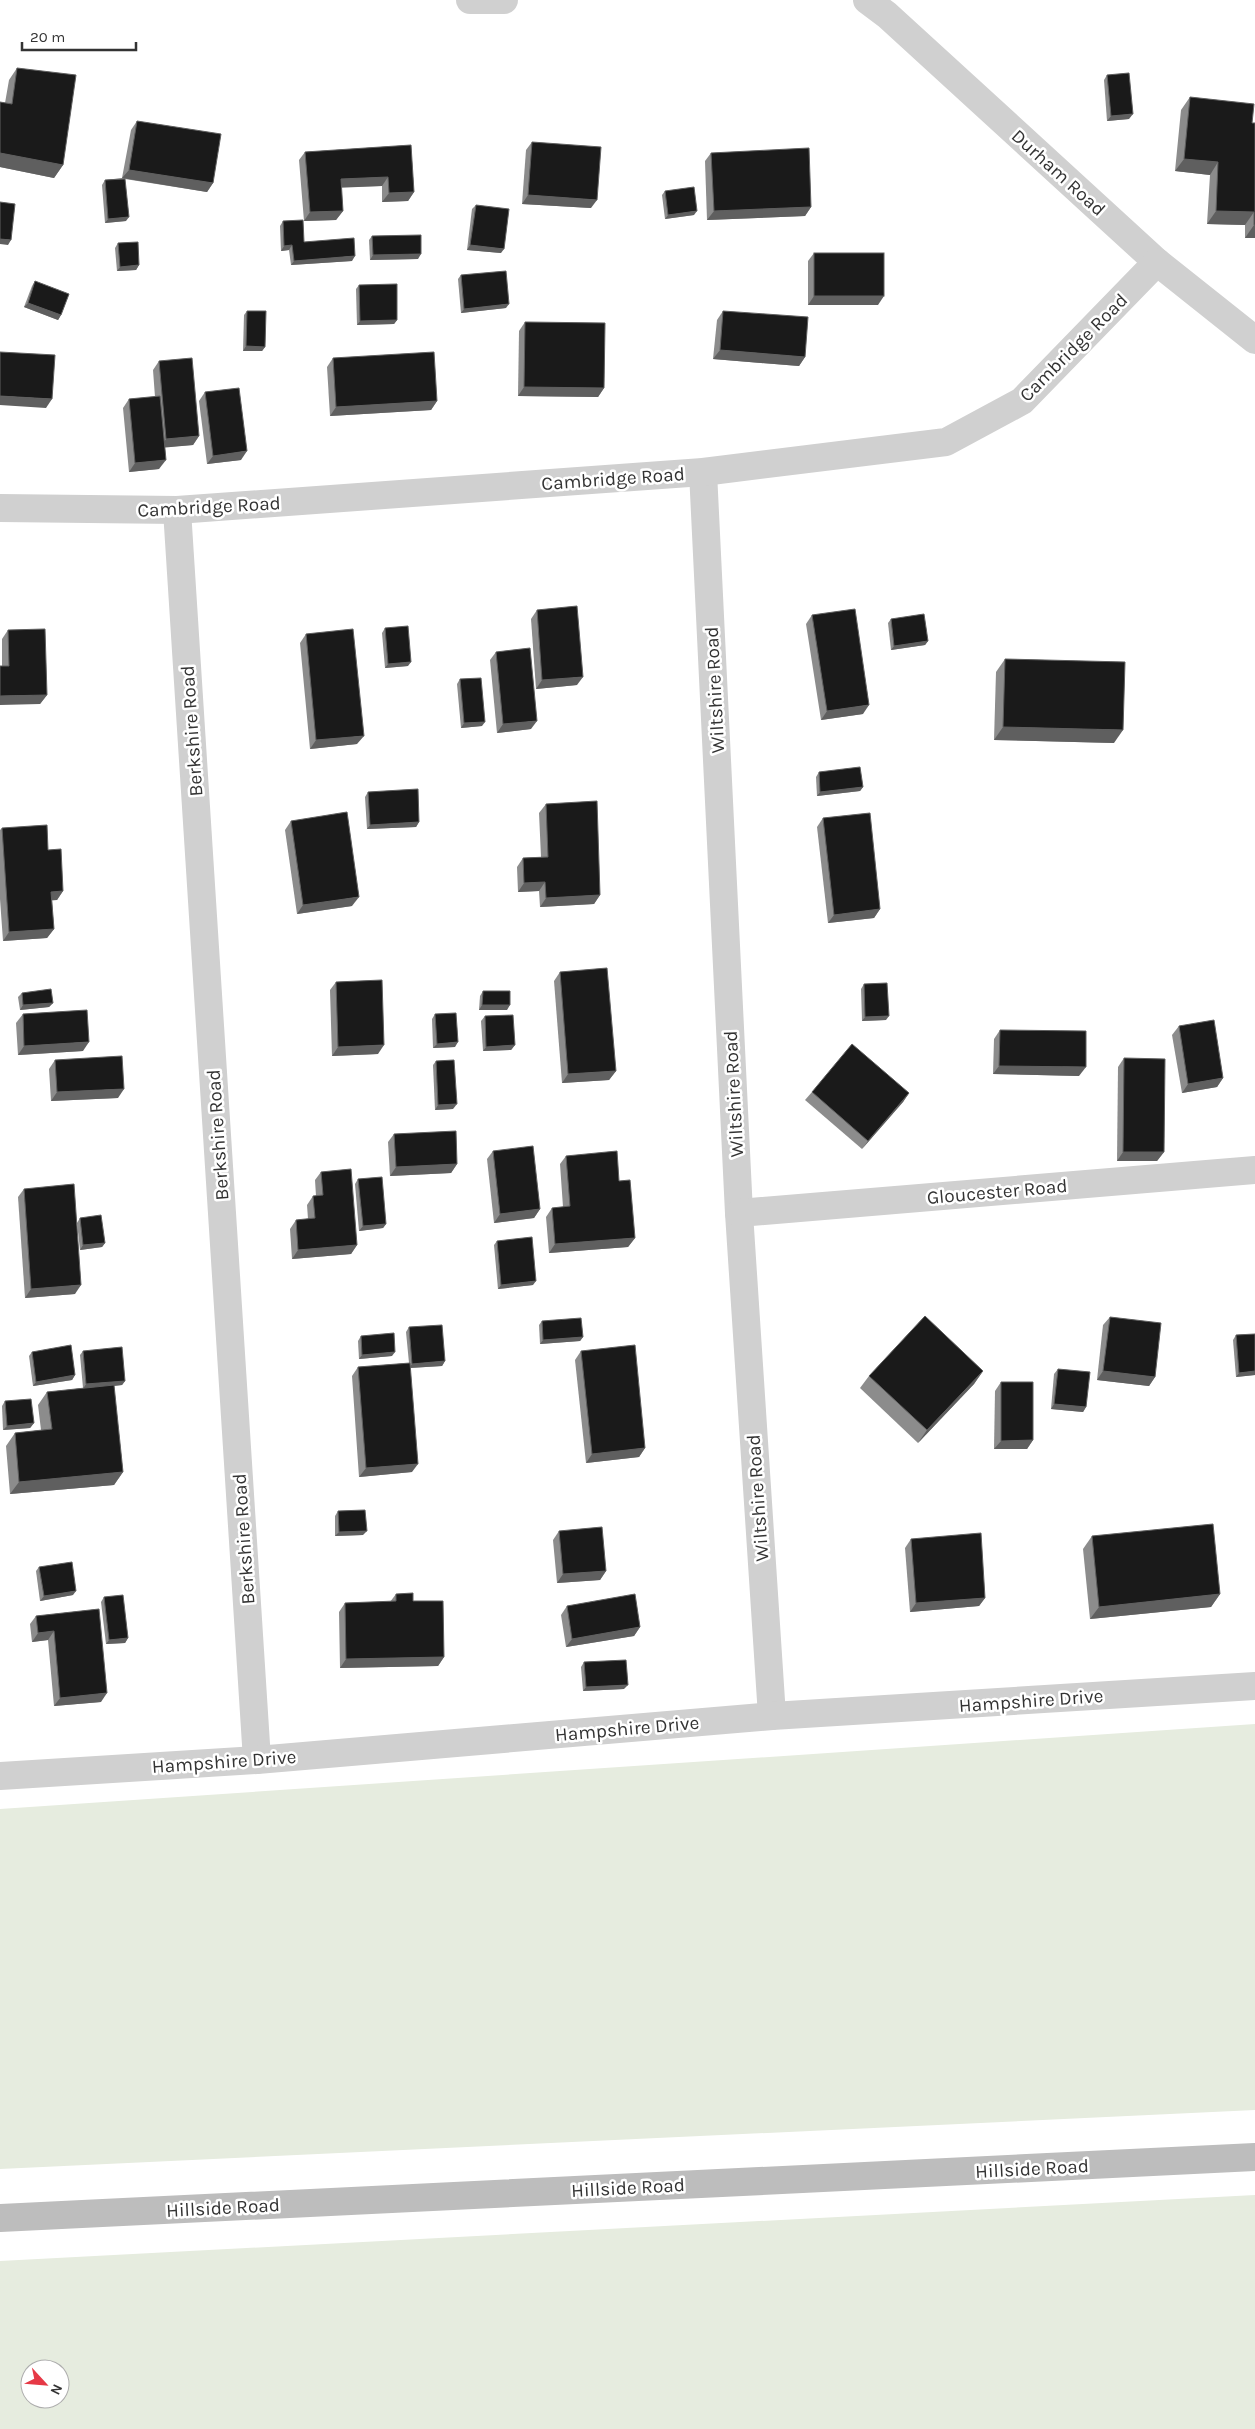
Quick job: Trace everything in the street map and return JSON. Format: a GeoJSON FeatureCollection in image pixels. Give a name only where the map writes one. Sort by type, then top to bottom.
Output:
{"type":"FeatureCollection","features":[{"type":"Feature","properties":{"kind":"main road","name":"Hillside Road"},"geometry":{"type":"LineString","coordinates":[[0,2218],[1255,2157]]}},
{"type":"Feature","properties":{"kind":"street"},"geometry":{"type":"LineString","coordinates":[[470,0],[504,0]]}},
{"type":"Feature","properties":{"kind":"street","name":"Durham Road"},"geometry":{"type":"LineString","coordinates":[[885,5],[1157,262],[1255,340]]}},
{"type":"Feature","properties":{"kind":"street","name":"Cambridge Road"},"geometry":{"type":"LineString","coordinates":[[0,508],[177,510],[704,472],[946,442],[1022,401],[1157,262]]}},
{"type":"Feature","properties":{"kind":"street","name":"Wiltshire Road"},"geometry":{"type":"LineString","coordinates":[[704,472],[739,1212],[772,1716]]}},
{"type":"Feature","properties":{"kind":"street","name":"Berkshire Road"},"geometry":{"type":"LineString","coordinates":[[177,510],[257,1760]]}},
{"type":"Feature","properties":{"kind":"street","name":"Gloucester Road"},"geometry":{"type":"LineString","coordinates":[[739,1212],[1255,1170]]}},
{"type":"Feature","properties":{"kind":"street","name":"Hampshire Drive"},"geometry":{"type":"LineString","coordinates":[[0,1776],[257,1760],[772,1716],[1255,1686]]}},
{"type":"Feature","properties":{"kind":"shaded area"},"geometry":{"type":"Polygon","coordinates":[[[1255,1724],[1255,2110],[0,2169],[0,1809],[1255,1724]]]}},
{"type":"Feature","properties":{"kind":"shaded area"},"geometry":{"type":"Polygon","coordinates":[[[1255,2195],[1255,2429],[0,2429],[0,2261],[1255,2195]]]}},
{"type":"Feature","properties":{"kind":"building"},"geometry":{"type":"Polygon","coordinates":[[[17,68],[76,75],[63,165],[0,153],[0,102],[12,104],[17,68]]]}},
{"type":"Feature","properties":{"kind":"building"},"geometry":{"type":"Polygon","coordinates":[[[1129,73],[1133,114],[1111,116],[1107,75],[1129,73]]]}},
{"type":"Feature","properties":{"kind":"building"},"geometry":{"type":"Polygon","coordinates":[[[1190,97],[1254,104],[1252,123],[1255,123],[1255,225],[1254,212],[1216,211],[1218,162],[1184,159],[1190,97]]]}},
{"type":"Feature","properties":{"kind":"building"},"geometry":{"type":"Polygon","coordinates":[[[137,121],[221,134],[213,183],[129,170],[137,121]]]}},
{"type":"Feature","properties":{"kind":"building"},"geometry":{"type":"Polygon","coordinates":[[[532,142],[601,147],[597,200],[528,195],[532,142]]]}},
{"type":"Feature","properties":{"kind":"building"},"geometry":{"type":"Polygon","coordinates":[[[411,145],[414,192],[389,193],[388,177],[341,179],[343,211],[310,212],[305,152],[411,145]]]}},
{"type":"Feature","properties":{"kind":"building"},"geometry":{"type":"Polygon","coordinates":[[[809,148],[811,207],[714,211],[711,153],[809,148]]]}},
{"type":"Feature","properties":{"kind":"building"},"geometry":{"type":"Polygon","coordinates":[[[125,179],[129,217],[108,219],[105,180],[125,179]]]}},
{"type":"Feature","properties":{"kind":"building"},"geometry":{"type":"Polygon","coordinates":[[[694,187],[697,211],[668,215],[665,191],[694,187]]]}},
{"type":"Feature","properties":{"kind":"building"},"geometry":{"type":"Polygon","coordinates":[[[0,202],[15,204],[11,240],[0,239],[0,202]]]}},
{"type":"Feature","properties":{"kind":"building"},"geometry":{"type":"Polygon","coordinates":[[[476,205],[509,209],[504,249],[470,245],[476,205]]]}},
{"type":"Feature","properties":{"kind":"building"},"geometry":{"type":"Polygon","coordinates":[[[303,220],[304,242],[354,238],[355,256],[294,261],[292,245],[284,246],[283,221],[303,220]]]}},
{"type":"Feature","properties":{"kind":"building"},"geometry":{"type":"Polygon","coordinates":[[[421,235],[421,254],[373,255],[372,236],[421,235]]]}},
{"type":"Feature","properties":{"kind":"building"},"geometry":{"type":"Polygon","coordinates":[[[138,242],[139,265],[120,267],[118,243],[138,242]]]}},
{"type":"Feature","properties":{"kind":"building"},"geometry":{"type":"Polygon","coordinates":[[[814,253],[884,253],[884,296],[814,296],[814,253]]]}},
{"type":"Feature","properties":{"kind":"building"},"geometry":{"type":"Polygon","coordinates":[[[506,271],[509,304],[464,309],[461,275],[506,271]]]}},
{"type":"Feature","properties":{"kind":"building"},"geometry":{"type":"Polygon","coordinates":[[[35,281],[69,294],[61,315],[28,303],[35,281]]]}},
{"type":"Feature","properties":{"kind":"building"},"geometry":{"type":"Polygon","coordinates":[[[397,284],[397,320],[360,321],[359,285],[397,284]]]}},
{"type":"Feature","properties":{"kind":"building"},"geometry":{"type":"Polygon","coordinates":[[[247,311],[266,311],[265,347],[246,346],[247,311]]]}},
{"type":"Feature","properties":{"kind":"building"},"geometry":{"type":"Polygon","coordinates":[[[723,311],[808,317],[805,357],[720,350],[723,311]]]}},
{"type":"Feature","properties":{"kind":"building"},"geometry":{"type":"Polygon","coordinates":[[[525,322],[605,323],[604,388],[524,387],[525,322]]]}},
{"type":"Feature","properties":{"kind":"building"},"geometry":{"type":"Polygon","coordinates":[[[0,352],[55,355],[52,399],[0,396],[0,352]]]}},
{"type":"Feature","properties":{"kind":"building"},"geometry":{"type":"Polygon","coordinates":[[[434,352],[437,401],[336,407],[333,358],[434,352]]]}},
{"type":"Feature","properties":{"kind":"building"},"geometry":{"type":"Polygon","coordinates":[[[192,358],[199,436],[166,439],[159,361],[192,358]]]}},
{"type":"Feature","properties":{"kind":"building"},"geometry":{"type":"Polygon","coordinates":[[[239,388],[247,451],[213,456],[205,392],[239,388]]]}},
{"type":"Feature","properties":{"kind":"building"},"geometry":{"type":"Polygon","coordinates":[[[160,396],[166,460],[135,463],[129,399],[160,396]]]}},
{"type":"Feature","properties":{"kind":"building"},"geometry":{"type":"Polygon","coordinates":[[[577,606],[583,677],[542,680],[537,610],[577,606]]]}},
{"type":"Feature","properties":{"kind":"building"},"geometry":{"type":"Polygon","coordinates":[[[855,609],[869,705],[827,711],[812,615],[855,609]]]}},
{"type":"Feature","properties":{"kind":"building"},"geometry":{"type":"Polygon","coordinates":[[[924,614],[928,641],[894,646],[891,619],[924,614]]]}},
{"type":"Feature","properties":{"kind":"building"},"geometry":{"type":"Polygon","coordinates":[[[408,626],[411,662],[388,664],[385,628],[408,626]]]}},
{"type":"Feature","properties":{"kind":"building"},"geometry":{"type":"Polygon","coordinates":[[[45,629],[47,695],[0,696],[0,666],[9,666],[8,630],[45,629]]]}},
{"type":"Feature","properties":{"kind":"building"},"geometry":{"type":"Polygon","coordinates":[[[353,629],[364,736],[316,740],[306,634],[353,629]]]}},
{"type":"Feature","properties":{"kind":"building"},"geometry":{"type":"Polygon","coordinates":[[[530,648],[537,721],[503,724],[496,652],[530,648]]]}},
{"type":"Feature","properties":{"kind":"building"},"geometry":{"type":"Polygon","coordinates":[[[1005,659],[1125,662],[1123,730],[1003,727],[1005,659]]]}},
{"type":"Feature","properties":{"kind":"building"},"geometry":{"type":"Polygon","coordinates":[[[481,678],[485,722],[464,723],[460,679],[481,678]]]}},
{"type":"Feature","properties":{"kind":"building"},"geometry":{"type":"Polygon","coordinates":[[[860,767],[863,787],[820,792],[819,772],[860,767]]]}},
{"type":"Feature","properties":{"kind":"building"},"geometry":{"type":"Polygon","coordinates":[[[418,789],[419,822],[370,825],[368,792],[418,789]]]}},
{"type":"Feature","properties":{"kind":"building"},"geometry":{"type":"Polygon","coordinates":[[[597,801],[600,895],[546,898],[545,882],[524,883],[523,858],[548,857],[546,804],[597,801]]]}},
{"type":"Feature","properties":{"kind":"building"},"geometry":{"type":"Polygon","coordinates":[[[347,812],[359,897],[303,905],[291,821],[347,812]]]}},
{"type":"Feature","properties":{"kind":"building"},"geometry":{"type":"Polygon","coordinates":[[[870,813],[880,909],[834,915],[823,818],[870,813]]]}},
{"type":"Feature","properties":{"kind":"building"},"geometry":{"type":"Polygon","coordinates":[[[47,825],[48,850],[61,849],[63,891],[51,892],[54,929],[9,932],[2,828],[47,825]]]}},
{"type":"Feature","properties":{"kind":"building"},"geometry":{"type":"Polygon","coordinates":[[[607,968],[616,1071],[568,1074],[560,972],[607,968]]]}},
{"type":"Feature","properties":{"kind":"building"},"geometry":{"type":"Polygon","coordinates":[[[382,980],[384,1045],[338,1047],[336,982],[382,980]]]}},
{"type":"Feature","properties":{"kind":"building"},"geometry":{"type":"Polygon","coordinates":[[[887,983],[889,1016],[865,1017],[864,984],[887,983]]]}},
{"type":"Feature","properties":{"kind":"building"},"geometry":{"type":"Polygon","coordinates":[[[51,989],[53,1003],[23,1005],[22,993],[51,989]]]}},
{"type":"Feature","properties":{"kind":"building"},"geometry":{"type":"Polygon","coordinates":[[[483,991],[510,991],[510,1005],[482,1005],[483,991]]]}},
{"type":"Feature","properties":{"kind":"building"},"geometry":{"type":"Polygon","coordinates":[[[87,1010],[89,1042],[24,1046],[23,1014],[87,1010]]]}},
{"type":"Feature","properties":{"kind":"building"},"geometry":{"type":"Polygon","coordinates":[[[456,1013],[458,1042],[437,1044],[435,1014],[456,1013]]]}},
{"type":"Feature","properties":{"kind":"building"},"geometry":{"type":"Polygon","coordinates":[[[513,1015],[515,1045],[486,1047],[485,1016],[513,1015]]]}},
{"type":"Feature","properties":{"kind":"building"},"geometry":{"type":"Polygon","coordinates":[[[1214,1020],[1223,1078],[1188,1084],[1179,1026],[1214,1020]]]}},
{"type":"Feature","properties":{"kind":"building"},"geometry":{"type":"Polygon","coordinates":[[[1000,1030],[1086,1031],[1086,1067],[999,1066],[1000,1030]]]}},
{"type":"Feature","properties":{"kind":"building"},"geometry":{"type":"Polygon","coordinates":[[[852,1044],[909,1093],[868,1141],[812,1092],[852,1044]]]}},
{"type":"Feature","properties":{"kind":"building"},"geometry":{"type":"Polygon","coordinates":[[[122,1056],[124,1089],[57,1092],[55,1060],[122,1056]]]}},
{"type":"Feature","properties":{"kind":"building"},"geometry":{"type":"Polygon","coordinates":[[[1124,1058],[1165,1059],[1164,1152],[1123,1152],[1124,1058]]]}},
{"type":"Feature","properties":{"kind":"building"},"geometry":{"type":"Polygon","coordinates":[[[454,1060],[457,1104],[438,1105],[436,1061],[454,1060]]]}},
{"type":"Feature","properties":{"kind":"building"},"geometry":{"type":"Polygon","coordinates":[[[456,1131],[457,1164],[396,1167],[394,1134],[456,1131]]]}},
{"type":"Feature","properties":{"kind":"building"},"geometry":{"type":"Polygon","coordinates":[[[533,1146],[540,1209],[500,1214],[493,1151],[533,1146]]]}},
{"type":"Feature","properties":{"kind":"building"},"geometry":{"type":"Polygon","coordinates":[[[617,1151],[619,1181],[630,1180],[635,1238],[555,1244],[552,1208],[570,1206],[566,1156],[617,1151]]]}},
{"type":"Feature","properties":{"kind":"building"},"geometry":{"type":"Polygon","coordinates":[[[351,1169],[357,1245],[298,1250],[296,1220],[315,1218],[313,1196],[323,1195],[321,1172],[351,1169]]]}},
{"type":"Feature","properties":{"kind":"building"},"geometry":{"type":"Polygon","coordinates":[[[382,1177],[386,1224],[363,1226],[358,1179],[382,1177]]]}},
{"type":"Feature","properties":{"kind":"building"},"geometry":{"type":"Polygon","coordinates":[[[74,1184],[81,1285],[31,1289],[24,1189],[74,1184]]]}},
{"type":"Feature","properties":{"kind":"building"},"geometry":{"type":"Polygon","coordinates":[[[101,1215],[105,1243],[83,1245],[80,1218],[101,1215]]]}},
{"type":"Feature","properties":{"kind":"building"},"geometry":{"type":"Polygon","coordinates":[[[532,1237],[536,1281],[501,1285],[497,1241],[532,1237]]]}},
{"type":"Feature","properties":{"kind":"building"},"geometry":{"type":"Polygon","coordinates":[[[925,1316],[983,1371],[927,1430],[869,1376],[925,1316]]]}},
{"type":"Feature","properties":{"kind":"building"},"geometry":{"type":"Polygon","coordinates":[[[1110,1317],[1161,1323],[1155,1377],[1103,1371],[1110,1317]]]}},
{"type":"Feature","properties":{"kind":"building"},"geometry":{"type":"Polygon","coordinates":[[[581,1318],[583,1337],[543,1340],[542,1321],[581,1318]]]}},
{"type":"Feature","properties":{"kind":"building"},"geometry":{"type":"Polygon","coordinates":[[[442,1325],[445,1361],[412,1364],[409,1327],[442,1325]]]}},
{"type":"Feature","properties":{"kind":"building"},"geometry":{"type":"Polygon","coordinates":[[[394,1333],[395,1352],[362,1355],[361,1336],[394,1333]]]}},
{"type":"Feature","properties":{"kind":"building"},"geometry":{"type":"Polygon","coordinates":[[[1255,1334],[1255,1371],[1239,1373],[1236,1335],[1255,1334]]]}},
{"type":"Feature","properties":{"kind":"building"},"geometry":{"type":"Polygon","coordinates":[[[71,1345],[75,1375],[36,1382],[32,1352],[71,1345]]]}},
{"type":"Feature","properties":{"kind":"building"},"geometry":{"type":"Polygon","coordinates":[[[635,1345],[645,1448],[592,1454],[581,1351],[635,1345]]]}},
{"type":"Feature","properties":{"kind":"building"},"geometry":{"type":"Polygon","coordinates":[[[122,1347],[125,1381],[86,1384],[83,1351],[122,1347]]]}},
{"type":"Feature","properties":{"kind":"building"},"geometry":{"type":"Polygon","coordinates":[[[410,1363],[418,1464],[366,1468],[358,1367],[410,1363]]]}},
{"type":"Feature","properties":{"kind":"building"},"geometry":{"type":"Polygon","coordinates":[[[1058,1369],[1090,1372],[1086,1407],[1054,1404],[1058,1369]]]}},
{"type":"Feature","properties":{"kind":"building"},"geometry":{"type":"Polygon","coordinates":[[[1001,1382],[1033,1382],[1033,1440],[1001,1441],[1001,1382]]]}},
{"type":"Feature","properties":{"kind":"building"},"geometry":{"type":"Polygon","coordinates":[[[114,1385],[123,1472],[19,1482],[15,1433],[52,1429],[47,1392],[114,1385]]]}},
{"type":"Feature","properties":{"kind":"building"},"geometry":{"type":"Polygon","coordinates":[[[31,1399],[34,1423],[7,1426],[5,1401],[31,1399]]]}},
{"type":"Feature","properties":{"kind":"building"},"geometry":{"type":"Polygon","coordinates":[[[365,1510],[367,1531],[339,1532],[338,1511],[365,1510]]]}},
{"type":"Feature","properties":{"kind":"building"},"geometry":{"type":"Polygon","coordinates":[[[1213,1524],[1220,1594],[1099,1607],[1092,1536],[1213,1524]]]}},
{"type":"Feature","properties":{"kind":"building"},"geometry":{"type":"Polygon","coordinates":[[[602,1527],[606,1571],[563,1574],[559,1531],[602,1527]]]}},
{"type":"Feature","properties":{"kind":"building"},"geometry":{"type":"Polygon","coordinates":[[[981,1533],[985,1598],[916,1603],[911,1539],[981,1533]]]}},
{"type":"Feature","properties":{"kind":"building"},"geometry":{"type":"Polygon","coordinates":[[[72,1562],[76,1591],[44,1596],[39,1567],[72,1562]]]}},
{"type":"Feature","properties":{"kind":"building"},"geometry":{"type":"Polygon","coordinates":[[[413,1593],[413,1601],[443,1601],[444,1657],[346,1659],[345,1603],[396,1601],[396,1594],[413,1593]]]}},
{"type":"Feature","properties":{"kind":"building"},"geometry":{"type":"Polygon","coordinates":[[[635,1594],[640,1627],[572,1639],[567,1606],[635,1594]]]}},
{"type":"Feature","properties":{"kind":"building"},"geometry":{"type":"Polygon","coordinates":[[[123,1595],[128,1638],[109,1640],[104,1597],[123,1595]]]}},
{"type":"Feature","properties":{"kind":"building"},"geometry":{"type":"Polygon","coordinates":[[[99,1609],[107,1693],[60,1698],[54,1631],[38,1633],[36,1616],[99,1609]]]}},
{"type":"Feature","properties":{"kind":"building"},"geometry":{"type":"Polygon","coordinates":[[[626,1660],[628,1685],[586,1687],[584,1662],[626,1660]]]}}]}
